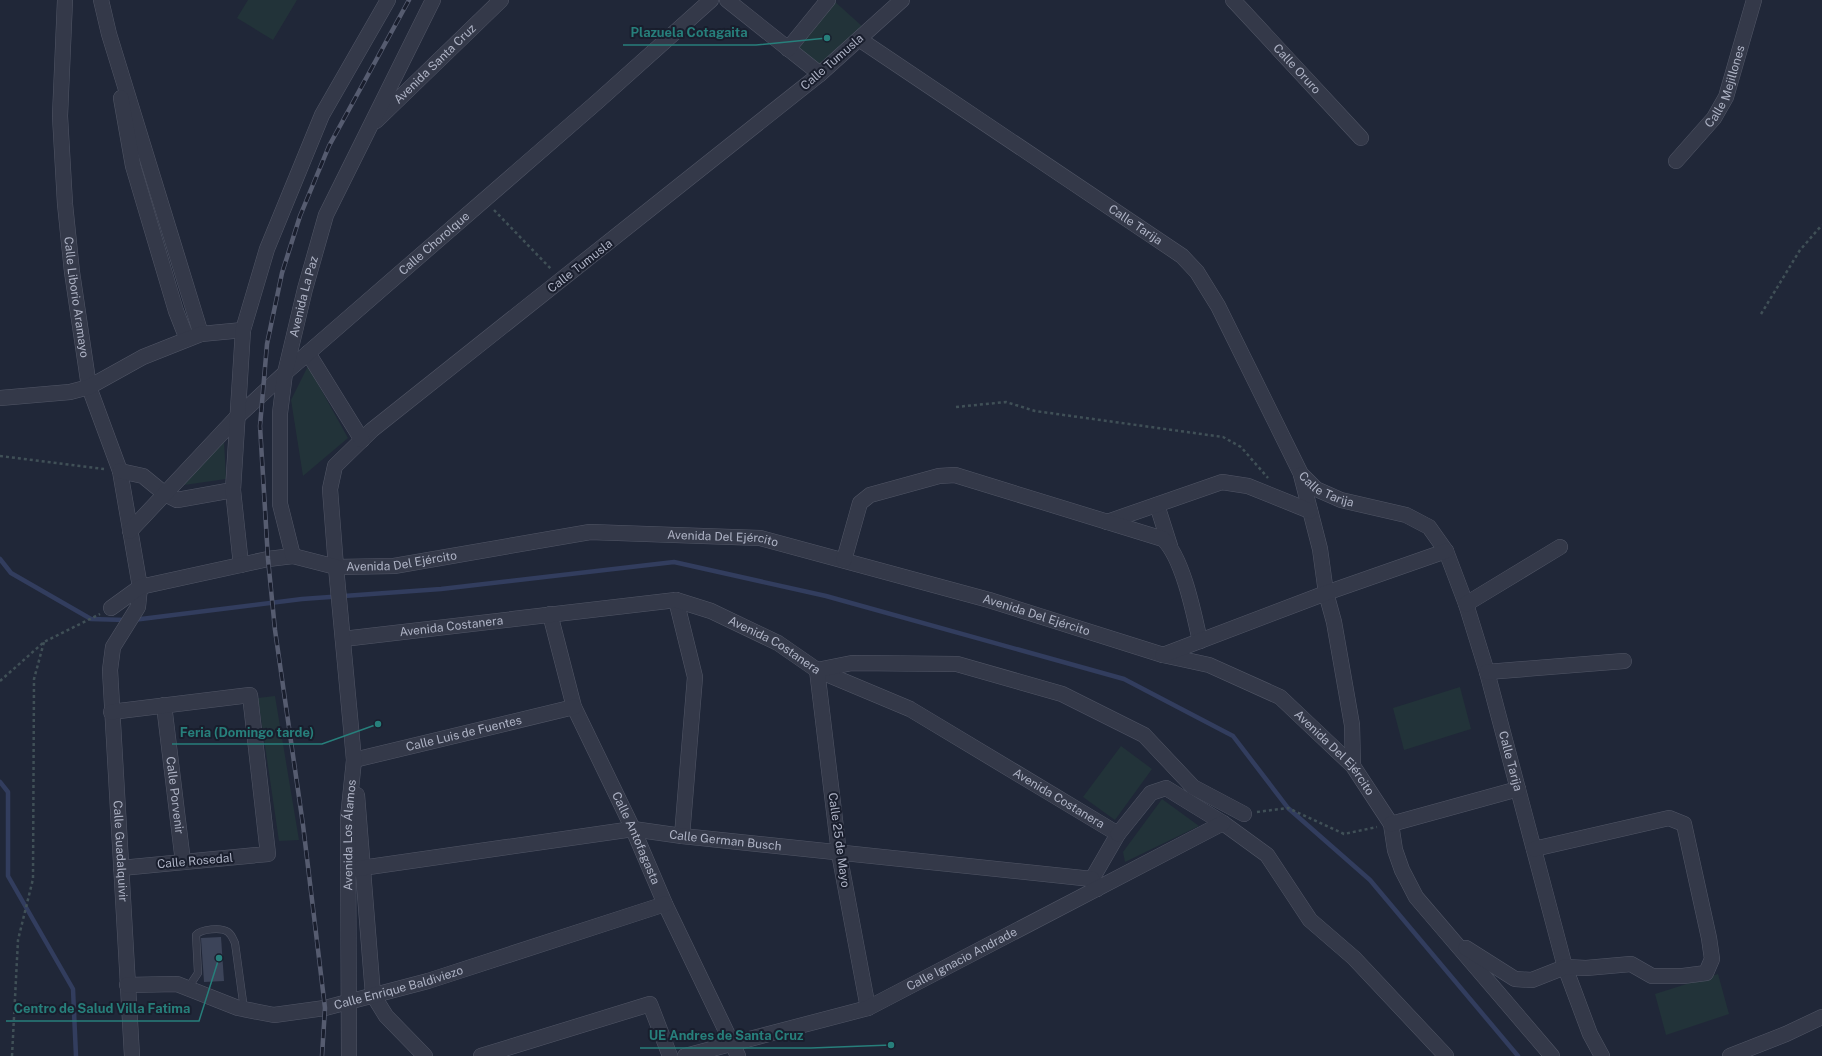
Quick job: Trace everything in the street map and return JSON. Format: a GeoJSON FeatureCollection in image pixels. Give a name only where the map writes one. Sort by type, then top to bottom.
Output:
{"type":"FeatureCollection","features":[{"type":"Feature","properties":{"kind":"street","name":"Calle Liborio Aramayo"},"geometry":{"type":"LineString","coordinates":[[65,0],[60,116],[65,204],[72,272],[89,387],[120,471],[140,587],[138,607],[113,647]]}},
{"type":"Feature","properties":{"kind":"street"},"geometry":{"type":"LineString","coordinates":[[101,0],[109,34],[133,166],[176,310],[187,339]]}},
{"type":"Feature","properties":{"kind":"street"},"geometry":{"type":"LineString","coordinates":[[241,565],[233,490],[236,418],[243,330],[266,249],[322,115],[388,0]]}},
{"type":"Feature","properties":{"kind":"street","name":"Avenida La Paz"},"geometry":{"type":"LineString","coordinates":[[293,556],[280,504],[280,413],[285,373],[305,289],[326,215],[433,0]]}},
{"type":"Feature","properties":{"kind":"street","name":"Avenida Santa Cruz"},"geometry":{"type":"LineString","coordinates":[[368,128],[501,0]]}},
{"type":"Feature","properties":{"kind":"street","name":"Calle Chorolque"},"geometry":{"type":"LineString","coordinates":[[130,531],[236,418],[285,373],[711,0]]}},
{"type":"Feature","properties":{"kind":"street"},"geometry":{"type":"LineString","coordinates":[[727,0],[820,74]]}},
{"type":"Feature","properties":{"kind":"street"},"geometry":{"type":"LineString","coordinates":[[788,49],[828,0]]}},
{"type":"Feature","properties":{"kind":"street","name":"Calle Tumusla"},"geometry":{"type":"LineString","coordinates":[[336,567],[330,489],[335,466],[378,425],[820,74],[902,0]]}},
{"type":"Feature","properties":{"kind":"street","name":"Calle Oruro"},"geometry":{"type":"LineString","coordinates":[[1233,0],[1361,138]]}},
{"type":"Feature","properties":{"kind":"street","name":"Calle Mejillones"},"geometry":{"type":"LineString","coordinates":[[1676,161],[1714,118],[1726,97],[1754,0]]}},
{"type":"Feature","properties":{"kind":"street"},"geometry":{"type":"LineString","coordinates":[[109,34],[202,334]]}},
{"type":"Feature","properties":{"kind":"street","name":"Calle Tarija"},"geometry":{"type":"LineString","coordinates":[[859,39],[1182,256],[1197,272],[1218,306],[1301,474],[1316,489],[1341,500],[1406,515],[1429,527],[1446,551],[1466,604],[1487,672],[1566,967],[1590,1034],[1602,1054]]}},
{"type":"Feature","properties":{"kind":"street"},"geometry":{"type":"LineString","coordinates":[[0,398],[70,392],[89,387],[143,357],[187,339],[202,334],[243,330]]}},
{"type":"Feature","properties":{"kind":"street"},"geometry":{"type":"LineString","coordinates":[[308,353],[362,440]]}},
{"type":"Feature","properties":{"kind":"street"},"geometry":{"type":"LineString","coordinates":[[120,471],[143,476],[165,494],[177,500],[233,490]]}},
{"type":"Feature","properties":{"kind":"street"},"geometry":{"type":"LineString","coordinates":[[1301,474],[1320,549],[1326,593],[1334,622],[1352,725],[1353,766]]}},
{"type":"Feature","properties":{"kind":"street"},"geometry":{"type":"LineString","coordinates":[[844,560],[860,503],[870,495],[939,476],[955,475],[1163,539],[1170,546]]}},
{"type":"Feature","properties":{"kind":"street"},"geometry":{"type":"LineString","coordinates":[[1107,522],[1222,482],[1248,486],[1310,511]]}},
{"type":"Feature","properties":{"kind":"street"},"geometry":{"type":"LineString","coordinates":[[1157,505],[1170,546],[1189,594],[1200,641]]}},
{"type":"Feature","properties":{"kind":"street","name":"Avenida Del Ejército"},"geometry":{"type":"LineString","coordinates":[[336,567],[394,566],[590,532],[760,538],[989,600],[1164,655],[1210,665],[1280,697],[1353,766],[1391,824],[1395,850],[1402,870],[1416,897],[1552,1056]]}},
{"type":"Feature","properties":{"kind":"street"},"geometry":{"type":"LineString","coordinates":[[1466,604],[1560,546]]}},
{"type":"Feature","properties":{"kind":"street"},"geometry":{"type":"LineString","coordinates":[[1164,655],[1326,593],[1446,551]]}},
{"type":"Feature","properties":{"kind":"street"},"geometry":{"type":"LineString","coordinates":[[111,608],[140,587],[241,565],[293,556],[336,567]]}},
{"type":"Feature","properties":{"kind":"street","name":"Avenida Los Álamos"},"geometry":{"type":"LineString","coordinates":[[336,567],[354,760],[348,818],[350,1000],[349,1056]]}},
{"type":"Feature","properties":{"kind":"street"},"geometry":{"type":"LineString","coordinates":[[676,600],[695,677],[682,836]]}},
{"type":"Feature","properties":{"kind":"street","name":"Avenida Costanera"},"geometry":{"type":"LineString","coordinates":[[343,639],[676,600],[711,611],[778,643],[817,670],[910,709],[1118,834],[1095,884]]}},
{"type":"Feature","properties":{"kind":"street","name":"Calle Antofagasta"},"geometry":{"type":"LineString","coordinates":[[550,614],[574,707],[633,829],[665,904],[736,1050]]}},
{"type":"Feature","properties":{"kind":"street","name":"Calle Guadalquivir"},"geometry":{"type":"LineString","coordinates":[[113,647],[110,670],[111,712],[122,868],[127,985],[132,1056]]}},
{"type":"Feature","properties":{"kind":"street"},"geometry":{"type":"LineString","coordinates":[[1487,672],[1624,661]]}},
{"type":"Feature","properties":{"kind":"street"},"geometry":{"type":"LineString","coordinates":[[817,670],[852,662],[957,664],[1062,694],[1144,735],[1193,787],[1244,814]]}},
{"type":"Feature","properties":{"kind":"street","name":"Calle 25 de Mayo"},"geometry":{"type":"LineString","coordinates":[[817,670],[839,853],[868,1008]]}},
{"type":"Feature","properties":{"kind":"street","name":"Calle Rosedal"},"geometry":{"type":"LineString","coordinates":[[122,868],[268,854],[250,696],[164,705]]}},
{"type":"Feature","properties":{"kind":"street"},"geometry":{"type":"LineString","coordinates":[[111,712],[164,705]]}},
{"type":"Feature","properties":{"kind":"street","name":"Calle Porvenir"},"geometry":{"type":"LineString","coordinates":[[164,705],[183,862]]}},
{"type":"Feature","properties":{"kind":"street","name":"Calle Luis de Fuentes"},"geometry":{"type":"LineString","coordinates":[[354,760],[574,707]]}},
{"type":"Feature","properties":{"kind":"street"},"geometry":{"type":"LineString","coordinates":[[354,760],[364,868],[373,995],[386,1016],[426,1056]]}},
{"type":"Feature","properties":{"kind":"street"},"geometry":{"type":"LineString","coordinates":[[1118,834],[1151,793],[1166,788],[1224,824],[1268,855],[1310,920],[1354,958],[1446,1056]]}},
{"type":"Feature","properties":{"kind":"street"},"geometry":{"type":"LineString","coordinates":[[1391,824],[1518,789]]}},
{"type":"Feature","properties":{"kind":"street"},"geometry":{"type":"LineString","coordinates":[[1452,940],[1515,980],[1532,980],[1566,967],[1586,968],[1631,964],[1652,976],[1683,976],[1706,973],[1712,959],[1709,938],[1684,824],[1669,818],[1534,849]]}},
{"type":"Feature","properties":{"kind":"street","name":"Calle Ignacio Andrade"},"geometry":{"type":"LineString","coordinates":[[685,1056],[736,1050],[868,1008],[1095,884],[1224,824]]}},
{"type":"Feature","properties":{"kind":"street","name":"Calle German Busch"},"geometry":{"type":"LineString","coordinates":[[348,870],[633,829],[1095,884]]}},
{"type":"Feature","properties":{"kind":"street","name":"Calle Enrique Baldiviezo"},"geometry":{"type":"LineString","coordinates":[[127,985],[178,984],[244,1009],[274,1015],[325,1008],[350,1000],[428,981],[665,904]]}},
{"type":"Feature","properties":{"kind":"street"},"geometry":{"type":"LineString","coordinates":[[482,1056],[650,1004],[670,1056]]}},
{"type":"Feature","properties":{"kind":"street"},"geometry":{"type":"LineString","coordinates":[[1730,1056],[1786,1034],[1822,1017]]}},
{"type":"Feature","properties":{"kind":"street"},"geometry":{"type":"LineString","coordinates":[[1602,1054],[1616,1056]]}},
{"type":"Feature","properties":{"kind":"lane"},"geometry":{"type":"LineString","coordinates":[[188,988],[198,973],[196,935],[204,930],[224,930],[231,934],[235,943],[244,1009]]}},
{"type":"Feature","properties":{"kind":"path"},"geometry":{"type":"LineString","coordinates":[[484,200],[562,280]]}},
{"type":"Feature","properties":{"kind":"path"},"geometry":{"type":"LineString","coordinates":[[1761,314],[1800,250],[1822,225]]}},
{"type":"Feature","properties":{"kind":"path"},"geometry":{"type":"LineString","coordinates":[[956,407],[1006,402],[1035,411],[1223,437],[1242,447],[1270,480]]}},
{"type":"Feature","properties":{"kind":"path"},"geometry":{"type":"LineString","coordinates":[[0,456],[120,471]]}},
{"type":"Feature","properties":{"kind":"path"},"geometry":{"type":"LineString","coordinates":[[0,680],[44,642],[111,608]]}},
{"type":"Feature","properties":{"kind":"path"},"geometry":{"type":"LineString","coordinates":[[12,1056],[18,940],[33,879],[34,679],[44,642]]}},
{"type":"Feature","properties":{"kind":"path"},"geometry":{"type":"LineString","coordinates":[[1244,814],[1288,808],[1344,834],[1391,824]]}},
{"type":"Feature","properties":{"kind":"shaded area"},"geometry":{"type":"Polygon","coordinates":[[[248,0],[297,0],[273,40],[237,18],[248,0]]]}},
{"type":"Feature","properties":{"kind":"shaded area"},"geometry":{"type":"Polygon","coordinates":[[[833,0],[863,27],[820,68],[794,49],[833,0]]]}},
{"type":"Feature","properties":{"kind":"shaded area"},"geometry":{"type":"Polygon","coordinates":[[[308,366],[348,438],[303,476],[291,400],[308,366]]]}},
{"type":"Feature","properties":{"kind":"shaded area"},"geometry":{"type":"Polygon","coordinates":[[[224,441],[226,479],[184,485],[224,441]]]}},
{"type":"Feature","properties":{"kind":"shaded area"},"geometry":{"type":"Polygon","coordinates":[[[1460,687],[1471,729],[1404,750],[1393,708],[1460,687]]]}},
{"type":"Feature","properties":{"kind":"shaded area"},"geometry":{"type":"Polygon","coordinates":[[[275,696],[299,840],[279,841],[258,698],[275,696]]]}},
{"type":"Feature","properties":{"kind":"shaded area"},"geometry":{"type":"Polygon","coordinates":[[[1121,746],[1152,769],[1115,820],[1083,797],[1121,746]]]}},
{"type":"Feature","properties":{"kind":"shaded area"},"geometry":{"type":"Polygon","coordinates":[[[1162,799],[1199,826],[1125,862],[1123,852],[1162,799]]]}},
{"type":"Feature","properties":{"kind":"shaded area"},"geometry":{"type":"Polygon","coordinates":[[[1718,974],[1729,1014],[1666,1035],[1655,994],[1718,974]]]}},
{"type":"Feature","properties":{"kind":"building"},"geometry":{"type":"Polygon","coordinates":[[[221,937],[224,981],[204,982],[201,938],[221,937]]]}},
{"type":"Feature","properties":{"kind":"waterway"},"geometry":{"type":"LineString","coordinates":[[0,559],[11,573],[91,619],[126,620]]}},
{"type":"Feature","properties":{"kind":"waterway"},"geometry":{"type":"LineString","coordinates":[[133,620],[302,599],[441,589],[674,562],[826,596],[1124,679],[1233,736],[1288,808],[1370,880],[1518,1056]]}},
{"type":"Feature","properties":{"kind":"waterway"},"geometry":{"type":"LineString","coordinates":[[0,782],[8,792],[8,876],[73,989],[76,1056]]}},
{"type":"Feature","properties":{"kind":"railway"},"geometry":{"type":"LineString","coordinates":[[322,1056],[325,1008],[303,825],[275,630],[268,559],[260,426],[267,344],[282,273],[300,216],[329,146],[409,0]]}},
{"type":"Feature","properties":{"kind":"place","name":"Plazuela Cotagaita"},"geometry":{"type":"Point","coordinates":[827,38]}},
{"type":"Feature","properties":{"kind":"place","name":"Feria (Domingo tarde)"},"geometry":{"type":"Point","coordinates":[378,724]}},
{"type":"Feature","properties":{"kind":"place","name":"Centro de Salud Villa Fatima"},"geometry":{"type":"Point","coordinates":[219,958]}},
{"type":"Feature","properties":{"kind":"place","name":"UE Andres de Santa Cruz"},"geometry":{"type":"Point","coordinates":[891,1045]}}]}
